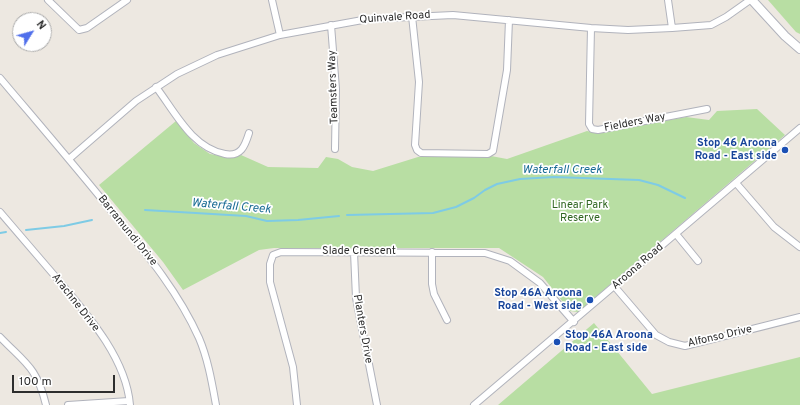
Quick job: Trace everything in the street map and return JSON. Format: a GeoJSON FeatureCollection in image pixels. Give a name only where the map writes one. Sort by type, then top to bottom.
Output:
{"type":"FeatureCollection","features":[{"type":"Feature","properties":{"kind":"street"},"geometry":{"type":"LineString","coordinates":[[48,0],[79,30],[87,28],[127,0]]}},
{"type":"Feature","properties":{"kind":"street"},"geometry":{"type":"LineString","coordinates":[[272,0],[280,36]]}},
{"type":"Feature","properties":{"kind":"street"},"geometry":{"type":"LineString","coordinates":[[668,0],[672,28]]}},
{"type":"Feature","properties":{"kind":"street"},"geometry":{"type":"LineString","coordinates":[[751,0],[785,36],[800,49]]}},
{"type":"Feature","properties":{"kind":"street","name":"Quinvale Road"},"geometry":{"type":"LineString","coordinates":[[69,159],[136,101],[156,87],[192,66],[217,55],[280,36],[368,19],[453,15],[591,28],[628,30],[672,28],[711,25],[751,0]]}},
{"type":"Feature","properties":{"kind":"street"},"geometry":{"type":"LineString","coordinates":[[412,16],[419,82],[415,145],[417,150],[421,153],[488,154],[493,151],[507,70],[509,20]]}},
{"type":"Feature","properties":{"kind":"street","name":"Teamsters Way"},"geometry":{"type":"LineString","coordinates":[[331,25],[336,89],[335,149]]}},
{"type":"Feature","properties":{"kind":"street","name":"Fielders Way"},"geometry":{"type":"LineString","coordinates":[[591,28],[589,124],[592,129],[598,130],[707,109]]}},
{"type":"Feature","properties":{"kind":"street","name":"Barramundi Drive"},"geometry":{"type":"LineString","coordinates":[[0,78],[152,260],[183,305],[200,339],[209,370],[216,405]]}},
{"type":"Feature","properties":{"kind":"street"},"geometry":{"type":"LineString","coordinates":[[156,87],[190,132],[199,142],[213,151],[229,154],[241,152],[245,146],[249,133]]}},
{"type":"Feature","properties":{"kind":"street","name":"Aroona Road"},"geometry":{"type":"LineString","coordinates":[[474,405],[574,322],[800,128]]}},
{"type":"Feature","properties":{"kind":"street"},"geometry":{"type":"LineString","coordinates":[[736,183],[774,227],[799,244]]}},
{"type":"Feature","properties":{"kind":"street","name":"Arachne Drive"},"geometry":{"type":"LineString","coordinates":[[0,212],[89,317],[111,350],[126,386],[130,403]]}},
{"type":"Feature","properties":{"kind":"street"},"geometry":{"type":"LineString","coordinates":[[676,234],[698,261]]}},
{"type":"Feature","properties":{"kind":"street","name":"Slade Crescent"},"geometry":{"type":"LineString","coordinates":[[297,405],[293,367],[270,282],[270,264],[274,255],[281,252],[486,253],[510,261],[540,283],[574,322]]}},
{"type":"Feature","properties":{"kind":"street","name":"Planters Drive"},"geometry":{"type":"LineString","coordinates":[[354,252],[356,298],[377,405]]}},
{"type":"Feature","properties":{"kind":"street"},"geometry":{"type":"LineString","coordinates":[[432,252],[432,284],[434,294],[447,320]]}},
{"type":"Feature","properties":{"kind":"street","name":"Alfonso Drive"},"geometry":{"type":"LineString","coordinates":[[615,287],[656,335],[669,342],[685,346],[800,317]]}},
{"type":"Feature","properties":{"kind":"street"},"geometry":{"type":"LineString","coordinates":[[0,337],[30,365],[41,385],[46,405]]}},
{"type":"Feature","properties":{"kind":"street"},"geometry":{"type":"LineString","coordinates":[[68,405],[130,403]]}},
{"type":"Feature","properties":{"kind":"green space"},"geometry":{"type":"Polygon","coordinates":[[[768,0],[800,0],[800,34],[796,32],[768,0]]]}},
{"type":"Feature","properties":{"kind":"green space","name":"Linear Park Reserve"},"geometry":{"type":"Polygon","coordinates":[[[757,109],[785,135],[578,312],[570,311],[543,277],[499,248],[274,248],[259,250],[183,290],[163,262],[99,185],[176,121],[194,143],[210,154],[231,158],[241,155],[268,167],[318,168],[326,157],[338,159],[352,167],[373,171],[418,157],[491,156],[507,159],[587,131],[596,133],[686,117],[709,120],[717,111],[757,109]]]}},
{"type":"Feature","properties":{"kind":"green space"},"geometry":{"type":"Polygon","coordinates":[[[594,323],[652,394],[800,357],[800,405],[498,405],[594,323]]]}},
{"type":"Feature","properties":{"kind":"waterway","name":"Waterfall Creek"},"geometry":{"type":"LineString","coordinates":[[347,215],[433,213],[456,207],[497,184],[520,179],[554,177],[639,180],[658,185],[685,198]]}},
{"type":"Feature","properties":{"kind":"waterway","name":"Waterfall Creek"},"geometry":{"type":"LineString","coordinates":[[145,210],[246,216],[267,221],[339,216]]}},
{"type":"Feature","properties":{"kind":"waterway","name":"Waterfall Creek"},"geometry":{"type":"LineString","coordinates":[[26,230],[64,226],[92,220]]}},
{"type":"Feature","properties":{"kind":"waterway","name":"Waterfall Creek"},"geometry":{"type":"LineString","coordinates":[[0,233],[6,232]]}},
{"type":"Feature","properties":{"kind":"place","name":"Stop 46 Aroona Road - East side"},"geometry":{"type":"Point","coordinates":[785,150]}},
{"type":"Feature","properties":{"kind":"place","name":"Stop 46A Aroona Road - West side"},"geometry":{"type":"Point","coordinates":[590,300]}},
{"type":"Feature","properties":{"kind":"place","name":"Stop 46A Aroona Road - East side"},"geometry":{"type":"Point","coordinates":[557,342]}}]}
